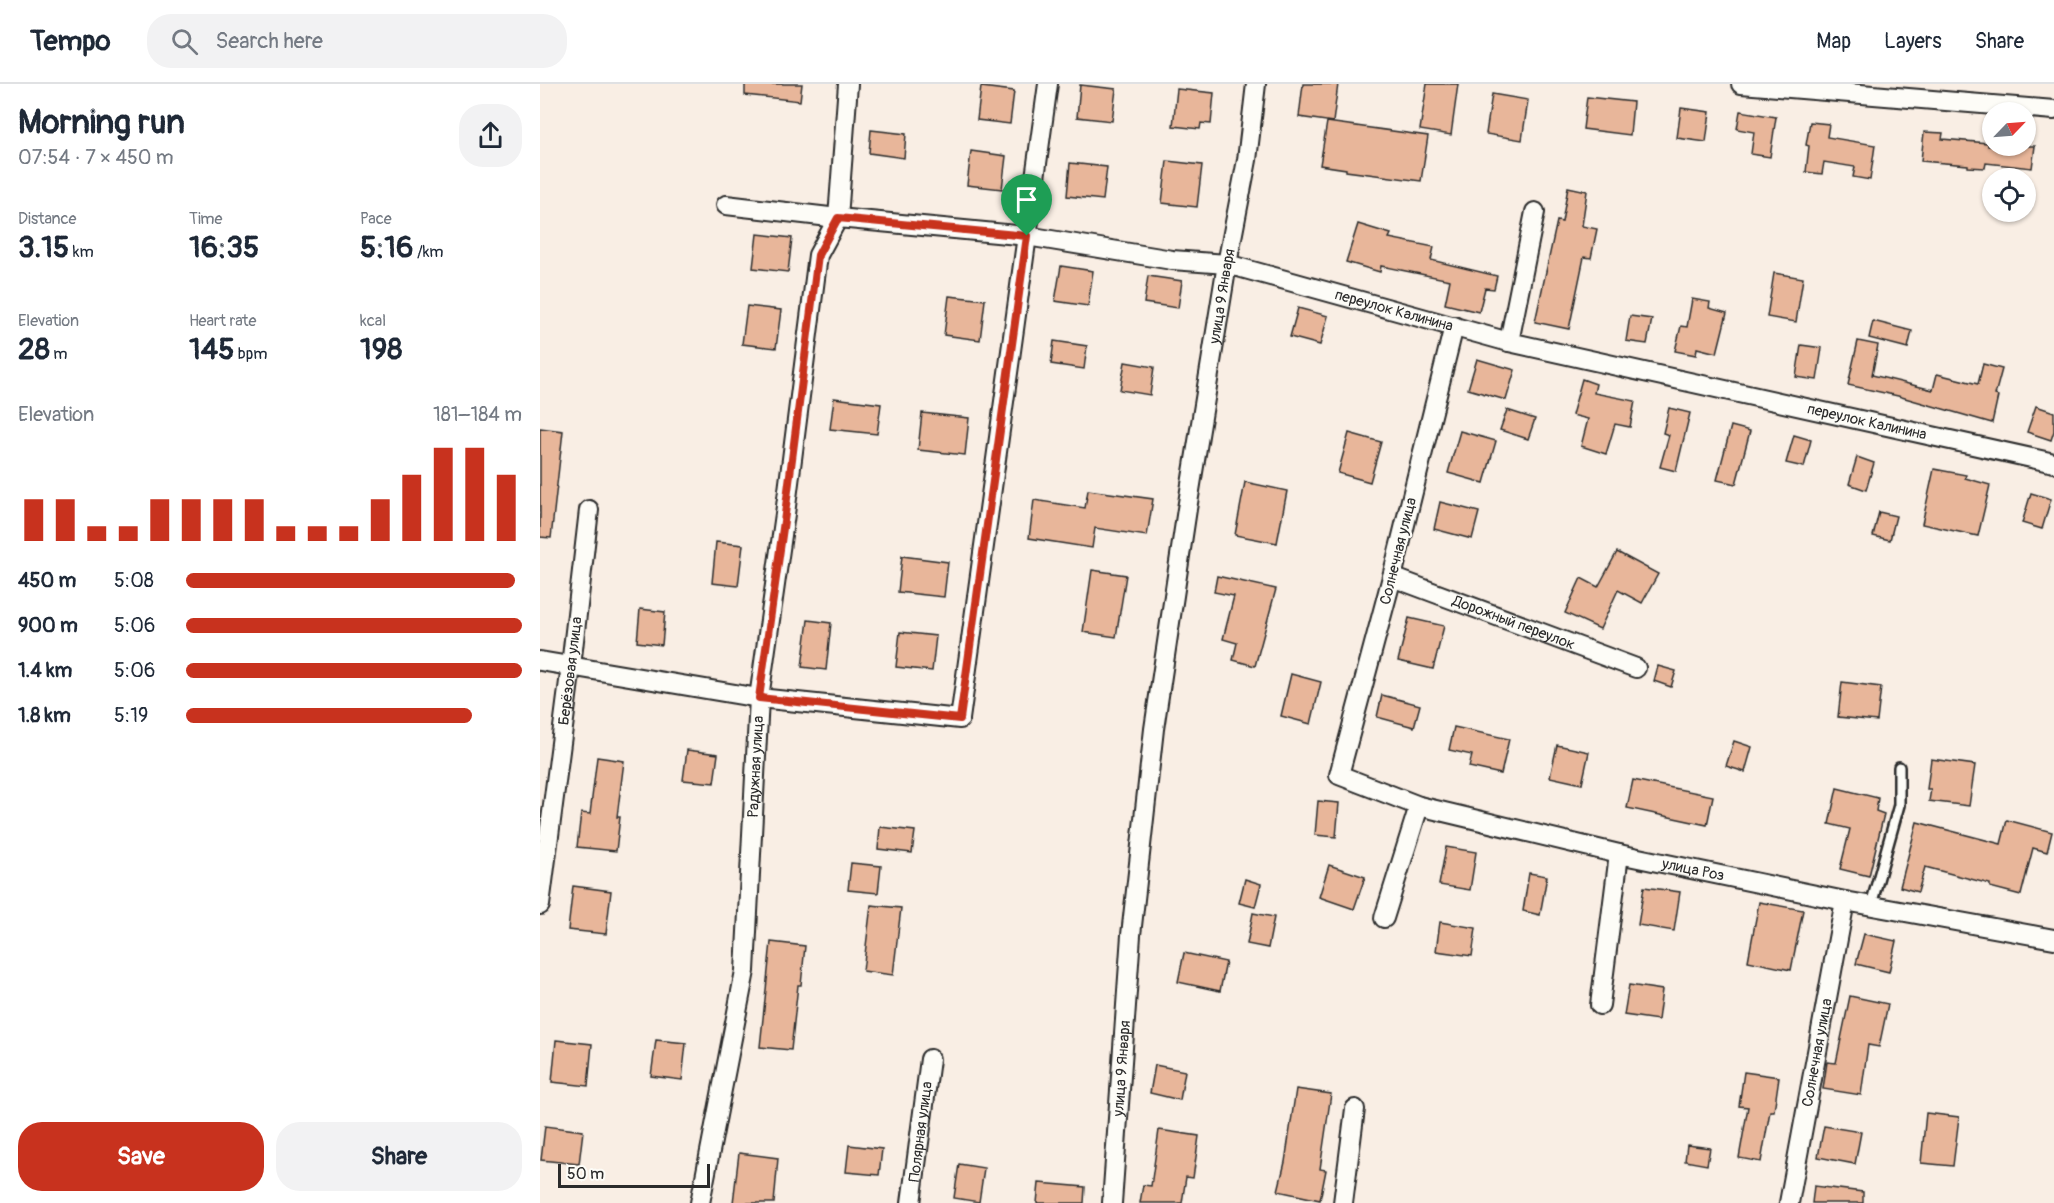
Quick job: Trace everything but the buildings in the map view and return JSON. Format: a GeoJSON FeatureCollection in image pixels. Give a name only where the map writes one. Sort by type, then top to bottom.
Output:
{"type":"FeatureCollection","features":[{"type":"Feature","properties":{"kind":"street","name":"Радужная улица"},"geometry":{"type":"LineString","coordinates":[[700,1203],[745,971],[759,698],[818,255],[838,218],[848,84]]}},
{"type":"Feature","properties":{"kind":"street"},"geometry":{"type":"LineString","coordinates":[[540,661],[759,698],[960,719],[1048,84]]}},
{"type":"Feature","properties":{"kind":"street","name":"улица 9 Января"},"geometry":{"type":"LineString","coordinates":[[1112,1203],[1131,935],[1154,729],[1227,264],[1247,160],[1256,84]]}},
{"type":"Feature","properties":{"kind":"street"},"geometry":{"type":"LineString","coordinates":[[1741,84],[2054,110]]}},
{"type":"Feature","properties":{"kind":"street","name":"переулок Калинина"},"geometry":{"type":"LineString","coordinates":[[726,205],[1027,236],[1172,260],[1227,264],[1509,342],[2054,463]]}},
{"type":"Feature","properties":{"kind":"street"},"geometry":{"type":"LineString","coordinates":[[1509,342],[1535,212]]}},
{"type":"Feature","properties":{"kind":"street","name":"Солнечная улица"},"geometry":{"type":"LineString","coordinates":[[1339,776],[1392,577],[1454,326]]}},
{"type":"Feature","properties":{"kind":"street","name":"Берёзовая улица"},"geometry":{"type":"LineString","coordinates":[[540,906],[589,510]]}},
{"type":"Feature","properties":{"kind":"street","name":"Дорожный переулок"},"geometry":{"type":"LineString","coordinates":[[1392,577],[1636,668]]}},
{"type":"Feature","properties":{"kind":"street","name":"улица Роз"},"geometry":{"type":"LineString","coordinates":[[1339,776],[1419,806],[1619,854],[1845,901],[2054,939]]}},
{"type":"Feature","properties":{"kind":"street"},"geometry":{"type":"LineString","coordinates":[[1384,918],[1419,806]]}},
{"type":"Feature","properties":{"kind":"street"},"geometry":{"type":"LineString","coordinates":[[1600,1005],[1619,854]]}},
{"type":"Feature","properties":{"kind":"street","name":"Солнечная улица"},"geometry":{"type":"LineString","coordinates":[[1789,1203],[1845,901]]}},
{"type":"Feature","properties":{"kind":"street","name":"Полярная улица"},"geometry":{"type":"LineString","coordinates":[[910,1203],[930,1059]]}},
{"type":"Feature","properties":{"kind":"street"},"geometry":{"type":"LineString","coordinates":[[1343,1203],[1355,1109]]}},
{"type":"Feature","properties":{"kind":"lane"},"geometry":{"type":"LineString","coordinates":[[1871,905],[1899,805],[1899,767]]}},
{"type":"Feature","properties":{"kind":"route"},"geometry":{"type":"LineString","coordinates":[[838,218],[1027,236],[960,719],[759,698],[818,255],[838,218]]}}]}
